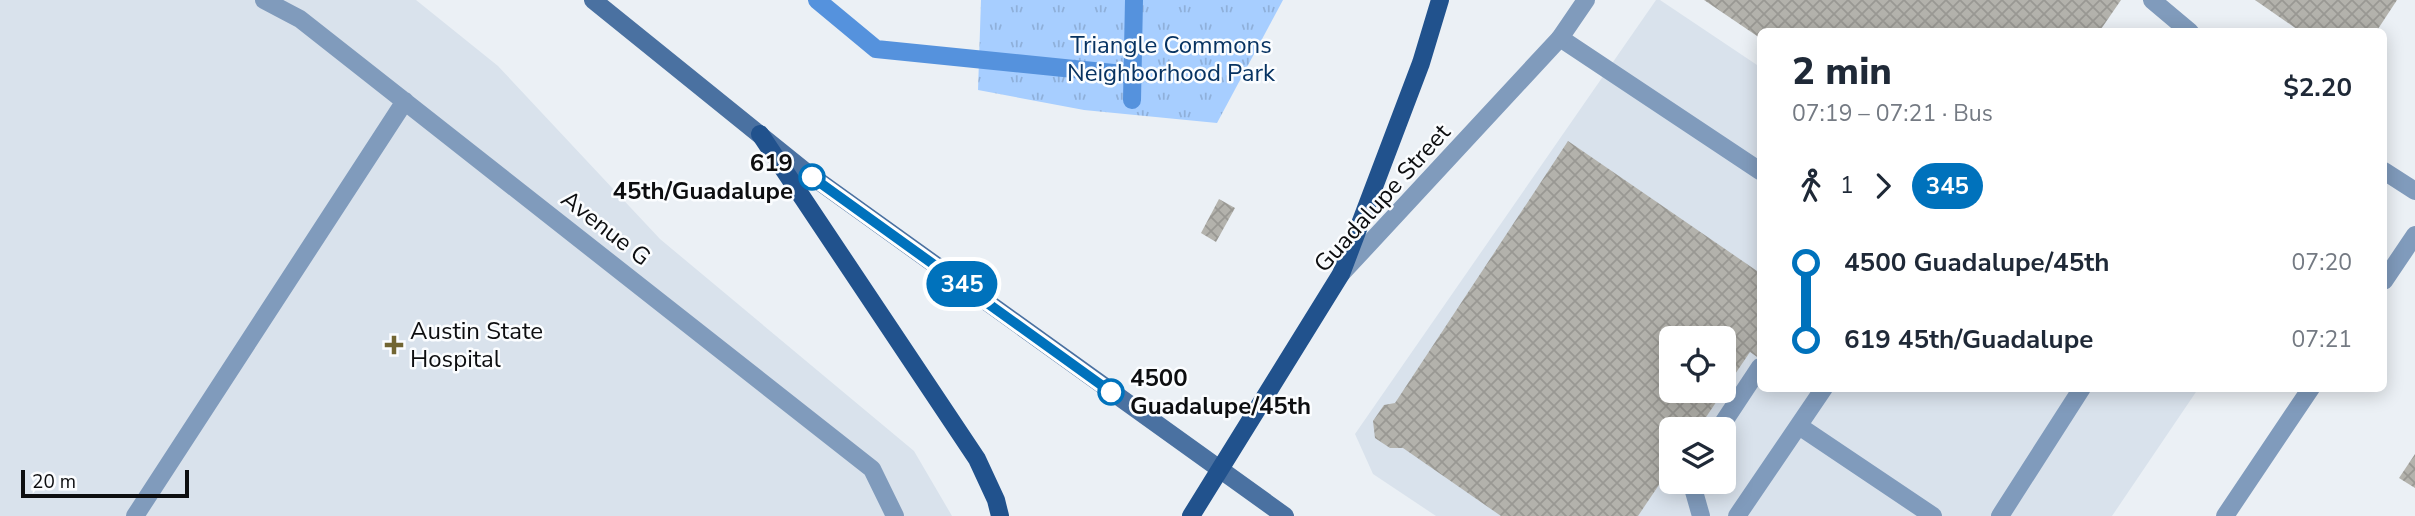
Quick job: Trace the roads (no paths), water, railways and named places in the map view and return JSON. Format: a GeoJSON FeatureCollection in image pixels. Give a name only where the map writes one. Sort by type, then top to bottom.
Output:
{"type":"FeatureCollection","features":[{"type":"Feature","properties":{"kind":"main road"},"geometry":{"type":"LineString","coordinates":[[593,0],[806,172],[1285,516]]}},
{"type":"Feature","properties":{"kind":"main road"},"geometry":{"type":"LineString","coordinates":[[1341,274],[1421,63],[1440,0]]}},
{"type":"Feature","properties":{"kind":"main road"},"geometry":{"type":"LineString","coordinates":[[760,134],[977,459],[996,500],[1000,516]]}},
{"type":"Feature","properties":{"kind":"main road","name":"Guadalupe Street"},"geometry":{"type":"LineString","coordinates":[[1191,516],[1341,274]]}},
{"type":"Feature","properties":{"kind":"street","name":"Avenue G"},"geometry":{"type":"LineString","coordinates":[[264,0],[300,19],[872,469],[895,516]]}},
{"type":"Feature","properties":{"kind":"street","name":"Guadalupe Street"},"geometry":{"type":"LineString","coordinates":[[1341,274],[1560,38],[1586,0]]}},
{"type":"Feature","properties":{"kind":"street"},"geometry":{"type":"LineString","coordinates":[[2152,0],[2185,28]]}},
{"type":"Feature","properties":{"kind":"street"},"geometry":{"type":"LineString","coordinates":[[1560,38],[1757,169]]}},
{"type":"Feature","properties":{"kind":"street"},"geometry":{"type":"LineString","coordinates":[[135,516],[405,101]]}},
{"type":"Feature","properties":{"kind":"street"},"geometry":{"type":"LineString","coordinates":[[2387,173],[2415,191]]}},
{"type":"Feature","properties":{"kind":"street"},"geometry":{"type":"LineString","coordinates":[[2387,277],[2412,248]]}},
{"type":"Feature","properties":{"kind":"street"},"geometry":{"type":"LineString","coordinates":[[1728,417],[1757,372]]}},
{"type":"Feature","properties":{"kind":"street"},"geometry":{"type":"LineString","coordinates":[[1737,516],[1822,392]]}},
{"type":"Feature","properties":{"kind":"street"},"geometry":{"type":"LineString","coordinates":[[2000,516],[2079,392]]}},
{"type":"Feature","properties":{"kind":"street"},"geometry":{"type":"LineString","coordinates":[[2225,516],[2308,392]]}},
{"type":"Feature","properties":{"kind":"street"},"geometry":{"type":"LineString","coordinates":[[1799,426],[1933,516]]}},
{"type":"Feature","properties":{"kind":"street"},"geometry":{"type":"LineString","coordinates":[[1695,494],[1701,516]]}},
{"type":"Feature","properties":{"kind":"waterway"},"geometry":{"type":"LineString","coordinates":[[817,0],[876,49],[1133,75]]}},
{"type":"Feature","properties":{"kind":"waterway"},"geometry":{"type":"LineString","coordinates":[[1132,100],[1134,0]]}},
{"type":"Feature","properties":{"kind":"place","name":"619 45th/Guadalupe"},"geometry":{"type":"Point","coordinates":[812,177]}},
{"type":"Feature","properties":{"kind":"place","name":"Austin State Hospital"},"geometry":{"type":"Point","coordinates":[394,345]}},
{"type":"Feature","properties":{"kind":"place","name":"4500 Guadalupe/45th"},"geometry":{"type":"Point","coordinates":[1111,392]}},
{"type":"Feature","properties":{"kind":"park label","name":"Triangle Commons Neighborhood Park"},"geometry":{"type":"Point","coordinates":[1171,59]}}]}
